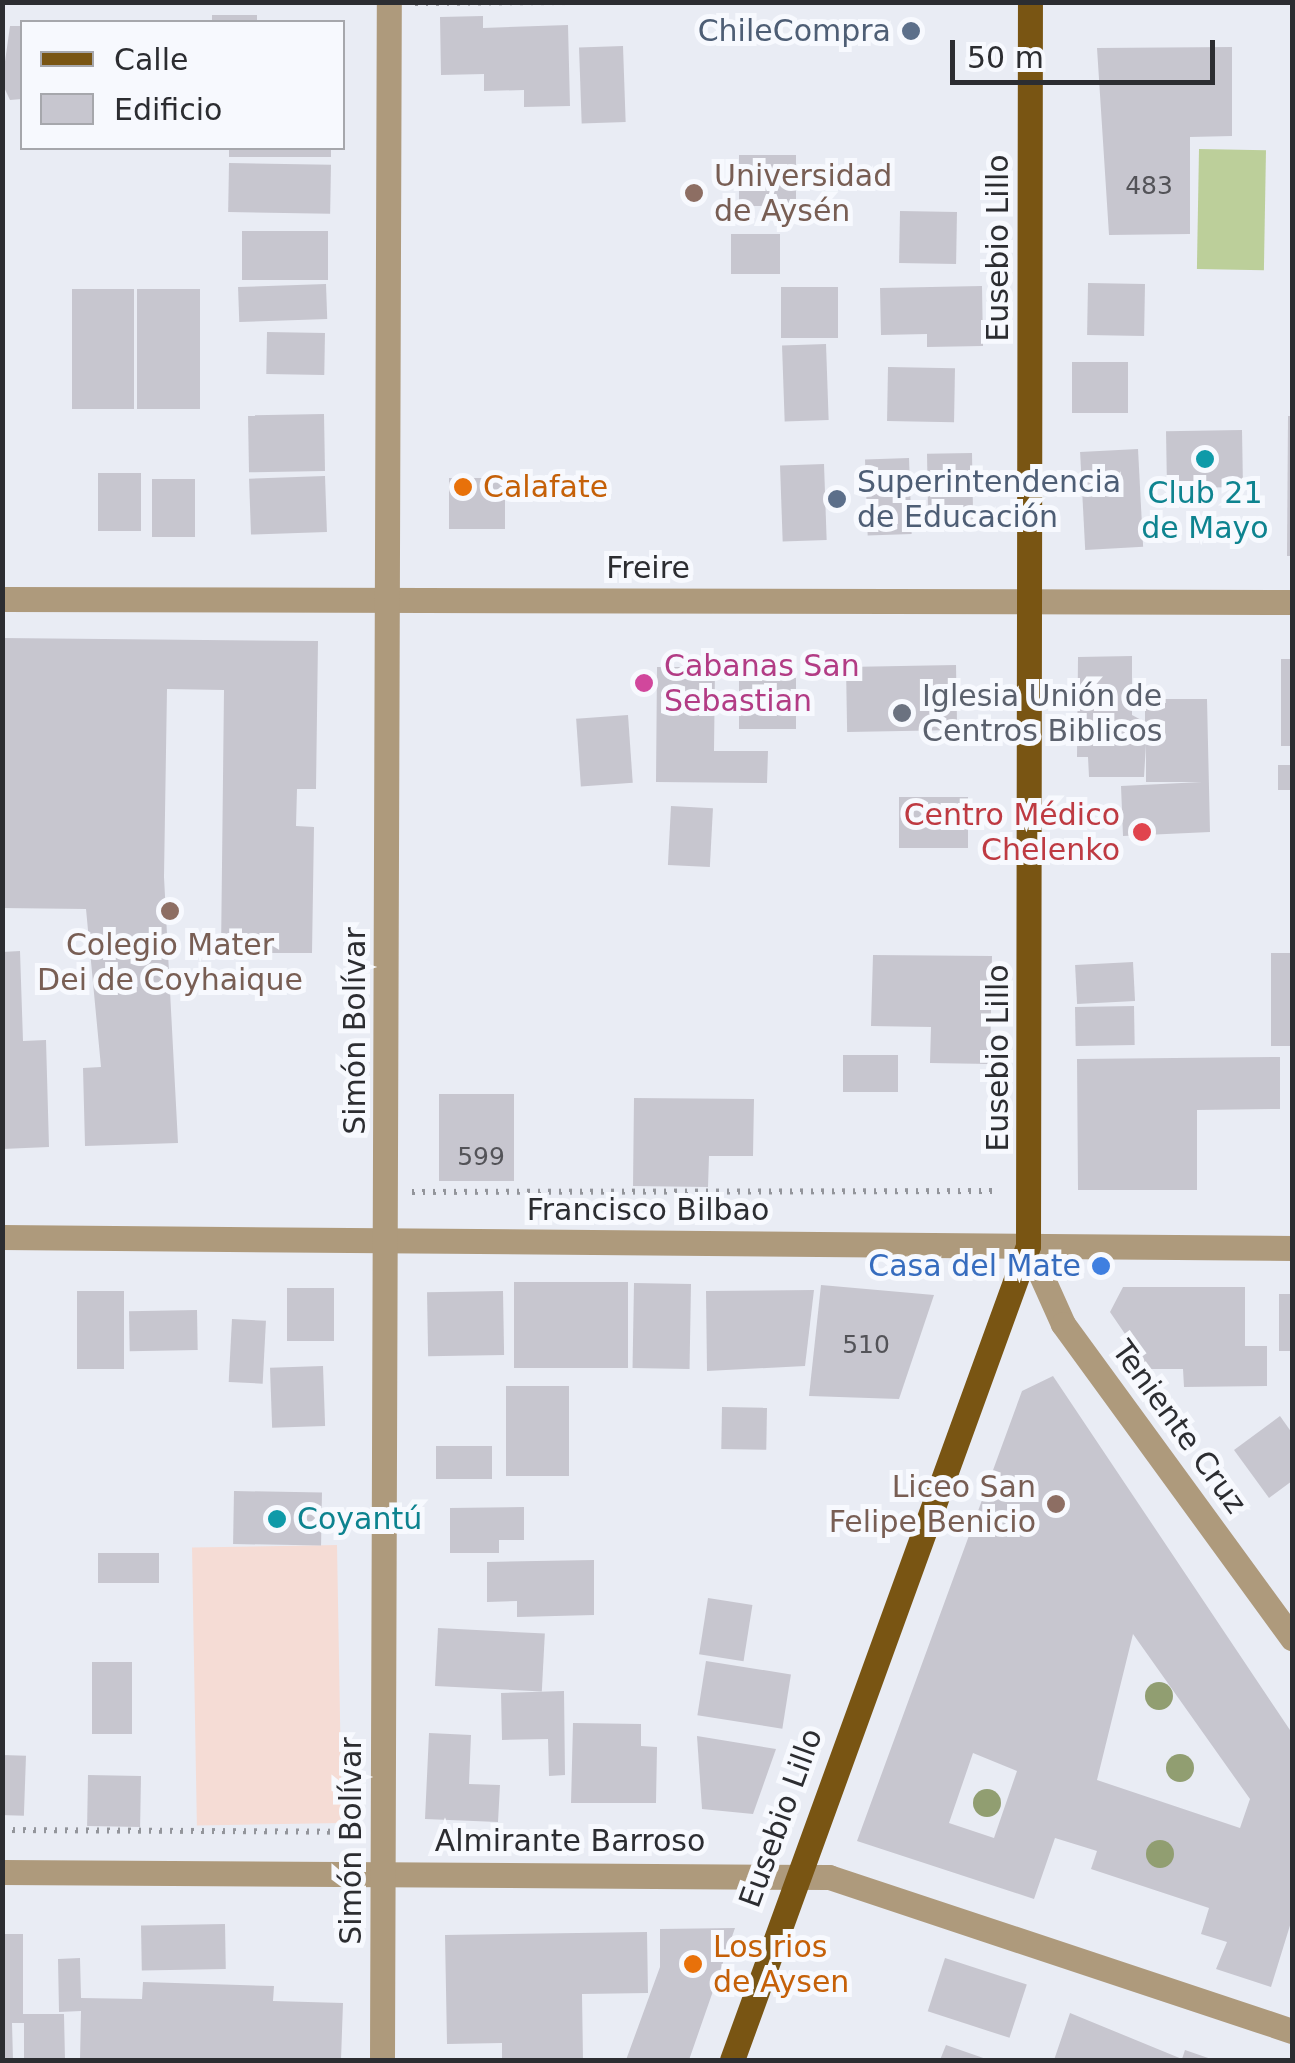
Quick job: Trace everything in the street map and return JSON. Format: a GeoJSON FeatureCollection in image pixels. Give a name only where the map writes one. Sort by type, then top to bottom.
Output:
{"type":"FeatureCollection","features":[{"type":"Feature","properties":{"kind":"main road","name":"Eusebio Lillo"},"geometry":{"type":"LineString","coordinates":[[732,2060],[793,1874],[1028,1246],[1030,2]]}},
{"type":"Feature","properties":{"kind":"street","name":"Simón Bolívar"},"geometry":{"type":"LineString","coordinates":[[382,2060],[389,3]]}},
{"type":"Feature","properties":{"kind":"street","name":"Freire"},"geometry":{"type":"LineString","coordinates":[[2,598],[1292,602]]}},
{"type":"Feature","properties":{"kind":"street","name":"Francisco Bilbao"},"geometry":{"type":"LineString","coordinates":[[2,1237],[1292,1248]]}},
{"type":"Feature","properties":{"kind":"street","name":"Teniente Cruz"},"geometry":{"type":"LineString","coordinates":[[1028,1246],[1062,1324],[1292,1638]]}},
{"type":"Feature","properties":{"kind":"street","name":"Almirante Barroso"},"geometry":{"type":"LineString","coordinates":[[2,1872],[829,1877],[1292,2030]]}},
{"type":"Feature","properties":{"kind":"path"},"geometry":{"type":"LineString","coordinates":[[389,3],[576,2]]}},
{"type":"Feature","properties":{"kind":"path"},"geometry":{"type":"LineString","coordinates":[[387,1192],[1031,1191]]}},
{"type":"Feature","properties":{"kind":"path"},"geometry":{"type":"LineString","coordinates":[[2,1830],[344,1832]]}},
{"type":"Feature","properties":{"kind":"shaded area"},"geometry":{"type":"Polygon","coordinates":[[[337,1545],[342,1823],[197,1825],[192,1548],[337,1545]]]}},
{"type":"Feature","properties":{"kind":"green space"},"geometry":{"type":"Polygon","coordinates":[[[1199,149],[1266,150],[1264,270],[1197,269],[1199,149]]]}},
{"type":"Feature","properties":{"kind":"building"},"geometry":{"type":"Polygon","coordinates":[[[212,15],[257,15],[257,20],[212,20],[212,15]]]}},
{"type":"Feature","properties":{"kind":"building"},"geometry":{"type":"Polygon","coordinates":[[[483,16],[483,28],[568,25],[570,106],[524,107],[524,90],[484,91],[484,74],[441,75],[440,17],[483,16]]]}},
{"type":"Feature","properties":{"kind":"building"},"geometry":{"type":"Polygon","coordinates":[[[10,26],[20,26],[20,99],[10,100],[2,83],[10,26]]]}},
{"type":"Feature","properties":{"kind":"building"},"geometry":{"type":"Polygon","coordinates":[[[623,46],[626,122],[582,123],[579,48],[623,46]]]}},
{"type":"Feature","properties":{"kind":"building"},"geometry":{"type":"Polygon","coordinates":[[[1232,47],[1232,136],[1190,137],[1190,234],[1109,235],[1097,48],[1232,47]]]}},
{"type":"Feature","properties":{"kind":"building"},"geometry":{"type":"Polygon","coordinates":[[[229,150],[331,150],[331,157],[229,157],[229,150]]]}},
{"type":"Feature","properties":{"kind":"building"},"geometry":{"type":"Polygon","coordinates":[[[739,155],[796,155],[796,206],[739,206],[739,155]]]}},
{"type":"Feature","properties":{"kind":"building"},"geometry":{"type":"Polygon","coordinates":[[[229,163],[331,165],[330,214],[228,212],[229,163]]]}},
{"type":"Feature","properties":{"kind":"building"},"geometry":{"type":"Polygon","coordinates":[[[900,211],[957,212],[956,264],[899,263],[900,211]]]}},
{"type":"Feature","properties":{"kind":"building"},"geometry":{"type":"Polygon","coordinates":[[[242,231],[328,231],[328,280],[242,280],[242,231]]]}},
{"type":"Feature","properties":{"kind":"building"},"geometry":{"type":"Polygon","coordinates":[[[731,234],[780,234],[780,274],[731,274],[731,234]]]}},
{"type":"Feature","properties":{"kind":"building"},"geometry":{"type":"Polygon","coordinates":[[[1088,283],[1145,284],[1144,336],[1087,335],[1088,283]]]}},
{"type":"Feature","properties":{"kind":"building"},"geometry":{"type":"Polygon","coordinates":[[[326,284],[327,319],[239,322],[238,287],[326,284]]]}},
{"type":"Feature","properties":{"kind":"building"},"geometry":{"type":"Polygon","coordinates":[[[982,286],[983,346],[927,347],[927,334],[881,335],[880,288],[982,286]]]}},
{"type":"Feature","properties":{"kind":"building"},"geometry":{"type":"Polygon","coordinates":[[[781,287],[838,287],[838,338],[781,338],[781,287]]]}},
{"type":"Feature","properties":{"kind":"building"},"geometry":{"type":"Polygon","coordinates":[[[72,289],[134,289],[134,409],[72,409],[72,289]]]}},
{"type":"Feature","properties":{"kind":"building"},"geometry":{"type":"Polygon","coordinates":[[[137,289],[200,289],[200,409],[137,409],[137,289]]]}},
{"type":"Feature","properties":{"kind":"building"},"geometry":{"type":"Polygon","coordinates":[[[267,332],[325,333],[324,375],[266,374],[267,332]]]}},
{"type":"Feature","properties":{"kind":"building"},"geometry":{"type":"Polygon","coordinates":[[[826,344],[829,420],[785,421],[782,346],[826,344]]]}},
{"type":"Feature","properties":{"kind":"building"},"geometry":{"type":"Polygon","coordinates":[[[1072,362],[1128,362],[1128,413],[1072,413],[1072,362]]]}},
{"type":"Feature","properties":{"kind":"building"},"geometry":{"type":"Polygon","coordinates":[[[888,367],[955,368],[954,422],[887,421],[888,367]]]}},
{"type":"Feature","properties":{"kind":"building"},"geometry":{"type":"Polygon","coordinates":[[[324,414],[325,471],[249,472],[248,415],[324,414]]]}},
{"type":"Feature","properties":{"kind":"building"},"geometry":{"type":"Polygon","coordinates":[[[1288,416],[1292,416],[1292,556],[1287,556],[1288,416]]]}},
{"type":"Feature","properties":{"kind":"building","name":"Club 21 de Mayo"},"geometry":{"type":"Polygon","coordinates":[[[1242,430],[1243,487],[1167,488],[1166,431],[1242,430]]]}},
{"type":"Feature","properties":{"kind":"building"},"geometry":{"type":"Polygon","coordinates":[[[1138,449],[1143,547],[1085,550],[1080,452],[1138,449]]]}},
{"type":"Feature","properties":{"kind":"building"},"geometry":{"type":"Polygon","coordinates":[[[972,453],[973,530],[928,531],[927,454],[972,453]]]}},
{"type":"Feature","properties":{"kind":"building"},"geometry":{"type":"Polygon","coordinates":[[[909,458],[912,534],[868,535],[865,460],[909,458]]]}},
{"type":"Feature","properties":{"kind":"building"},"geometry":{"type":"Polygon","coordinates":[[[824,464],[827,540],[783,541],[780,466],[824,464]]]}},
{"type":"Feature","properties":{"kind":"building"},"geometry":{"type":"Polygon","coordinates":[[[98,473],[141,473],[141,531],[98,531],[98,473]]]}},
{"type":"Feature","properties":{"kind":"building"},"geometry":{"type":"Polygon","coordinates":[[[325,476],[327,532],[251,535],[249,479],[325,476]]]}},
{"type":"Feature","properties":{"kind":"building"},"geometry":{"type":"Polygon","coordinates":[[[449,478],[505,478],[505,529],[449,529],[449,478]]]}},
{"type":"Feature","properties":{"kind":"building"},"geometry":{"type":"Polygon","coordinates":[[[152,479],[195,479],[195,537],[152,537],[152,479]]]}},
{"type":"Feature","properties":{"kind":"building"},"geometry":{"type":"Polygon","coordinates":[[[2,638],[318,641],[316,789],[297,789],[296,826],[314,827],[312,953],[221,953],[224,690],[167,689],[164,877],[178,1143],[85,1146],[83,1068],[101,1067],[86,909],[2,908],[2,638]]]}},
{"type":"Feature","properties":{"kind":"building"},"geometry":{"type":"Polygon","coordinates":[[[1132,656],[1132,715],[1145,722],[1145,699],[1207,699],[1210,832],[1123,836],[1121,786],[1202,782],[1146,782],[1146,744],[1144,777],[1089,777],[1088,757],[1077,757],[1078,657],[1132,656]]]}},
{"type":"Feature","properties":{"kind":"building"},"geometry":{"type":"Polygon","coordinates":[[[1281,659],[1292,659],[1292,746],[1281,746],[1281,659]]]}},
{"type":"Feature","properties":{"kind":"building","name":"Iglesia Unión de Centros Biblicos"},"geometry":{"type":"Polygon","coordinates":[[[956,665],[957,730],[847,732],[846,667],[956,665]]]}},
{"type":"Feature","properties":{"kind":"building"},"geometry":{"type":"Polygon","coordinates":[[[657,667],[715,667],[714,751],[768,751],[767,783],[656,782],[657,667]]]}},
{"type":"Feature","properties":{"kind":"building"},"geometry":{"type":"Polygon","coordinates":[[[739,678],[796,678],[796,729],[739,729],[739,678]]]}},
{"type":"Feature","properties":{"kind":"building"},"geometry":{"type":"Polygon","coordinates":[[[628,715],[633,783],[581,786],[576,719],[628,715]]]}},
{"type":"Feature","properties":{"kind":"building"},"geometry":{"type":"Polygon","coordinates":[[[1278,765],[1292,765],[1292,790],[1278,790],[1278,765]]]}},
{"type":"Feature","properties":{"kind":"building"},"geometry":{"type":"Polygon","coordinates":[[[899,797],[968,797],[968,848],[899,848],[899,797]]]}},
{"type":"Feature","properties":{"kind":"building"},"geometry":{"type":"Polygon","coordinates":[[[671,806],[713,808],[710,867],[668,865],[671,806]]]}},
{"type":"Feature","properties":{"kind":"building"},"geometry":{"type":"Polygon","coordinates":[[[20,951],[23,1041],[46,1040],[49,1147],[2,1149],[2,952],[20,951]]]}},
{"type":"Feature","properties":{"kind":"building"},"geometry":{"type":"Polygon","coordinates":[[[1271,953],[1292,953],[1292,1046],[1271,1046],[1271,953]]]}},
{"type":"Feature","properties":{"kind":"building"},"geometry":{"type":"Polygon","coordinates":[[[873,955],[992,956],[990,1064],[930,1063],[931,1027],[871,1026],[873,955]]]}},
{"type":"Feature","properties":{"kind":"building"},"geometry":{"type":"Polygon","coordinates":[[[1133,962],[1135,1001],[1077,1004],[1075,965],[1133,962]]]}},
{"type":"Feature","properties":{"kind":"building"},"geometry":{"type":"Polygon","coordinates":[[[1134,1006],[1135,1045],[1076,1046],[1075,1007],[1134,1006]]]}},
{"type":"Feature","properties":{"kind":"building"},"geometry":{"type":"Polygon","coordinates":[[[843,1055],[898,1055],[898,1092],[843,1092],[843,1055]]]}},
{"type":"Feature","properties":{"kind":"building"},"geometry":{"type":"Polygon","coordinates":[[[1280,1057],[1280,1109],[1197,1110],[1197,1190],[1078,1190],[1077,1059],[1280,1057]]]}},
{"type":"Feature","properties":{"kind":"building"},"geometry":{"type":"Polygon","coordinates":[[[439,1094],[514,1094],[514,1181],[439,1181],[439,1094]]]}},
{"type":"Feature","properties":{"kind":"building"},"geometry":{"type":"Polygon","coordinates":[[[634,1098],[754,1099],[753,1156],[709,1156],[708,1187],[633,1186],[634,1098]]]}},
{"type":"Feature","properties":{"kind":"building"},"geometry":{"type":"Polygon","coordinates":[[[514,1282],[628,1282],[628,1368],[514,1368],[514,1282]]]}},
{"type":"Feature","properties":{"kind":"building"},"geometry":{"type":"Polygon","coordinates":[[[634,1283],[691,1284],[690,1369],[633,1368],[634,1283]]]}},
{"type":"Feature","properties":{"kind":"building"},"geometry":{"type":"Polygon","coordinates":[[[821,1285],[934,1295],[899,1399],[809,1396],[821,1285]]]}},
{"type":"Feature","properties":{"kind":"building"},"geometry":{"type":"Polygon","coordinates":[[[1123,1287],[1245,1287],[1245,1346],[1267,1346],[1267,1386],[1184,1387],[1183,1369],[1149,1369],[1110,1312],[1123,1287]]]}},
{"type":"Feature","properties":{"kind":"building"},"geometry":{"type":"Polygon","coordinates":[[[287,1288],[334,1288],[334,1341],[287,1341],[287,1288]]]}},
{"type":"Feature","properties":{"kind":"building"},"geometry":{"type":"Polygon","coordinates":[[[814,1290],[805,1366],[707,1371],[706,1291],[814,1290]]]}},
{"type":"Feature","properties":{"kind":"building"},"geometry":{"type":"Polygon","coordinates":[[[77,1291],[124,1291],[124,1369],[77,1369],[77,1291]]]}},
{"type":"Feature","properties":{"kind":"building"},"geometry":{"type":"Polygon","coordinates":[[[503,1291],[504,1355],[428,1356],[427,1292],[503,1291]]]}},
{"type":"Feature","properties":{"kind":"building"},"geometry":{"type":"Polygon","coordinates":[[[1279,1294],[1292,1294],[1292,1351],[1279,1351],[1279,1294]]]}},
{"type":"Feature","properties":{"kind":"building"},"geometry":{"type":"Polygon","coordinates":[[[197,1310],[198,1350],[130,1351],[129,1311],[197,1310]]]}},
{"type":"Feature","properties":{"kind":"building"},"geometry":{"type":"Polygon","coordinates":[[[232,1319],[266,1321],[263,1384],[229,1382],[232,1319]]]}},
{"type":"Feature","properties":{"kind":"building"},"geometry":{"type":"Polygon","coordinates":[[[323,1366],[325,1426],[272,1428],[270,1368],[323,1366]]]}},
{"type":"Feature","properties":{"kind":"building","name":"Liceo San Felipe Benicio"},"geometry":{"type":"Polygon","coordinates":[[[1053,1376],[1292,1733],[1292,1919],[1271,1987],[1216,1969],[1227,1942],[1201,1934],[1209,1908],[1091,1869],[1097,1851],[1055,1838],[1034,1899],[857,1841],[1022,1391],[1053,1376]],[[1133,1634],[1097,1780],[1240,1828],[1250,1799],[1133,1634]],[[973,1753],[949,1823],[994,1838],[1017,1771],[973,1753]]]}},
{"type":"Feature","properties":{"kind":"building"},"geometry":{"type":"Polygon","coordinates":[[[506,1386],[569,1386],[569,1476],[506,1476],[506,1386]]]}},
{"type":"Feature","properties":{"kind":"building"},"geometry":{"type":"Polygon","coordinates":[[[722,1407],[767,1408],[766,1450],[721,1449],[722,1407]]]}},
{"type":"Feature","properties":{"kind":"building"},"geometry":{"type":"Polygon","coordinates":[[[1280,1416],[1292,1433],[1292,1481],[1269,1498],[1234,1450],[1280,1416]]]}},
{"type":"Feature","properties":{"kind":"building"},"geometry":{"type":"Polygon","coordinates":[[[436,1446],[492,1446],[492,1479],[436,1479],[436,1446]]]}},
{"type":"Feature","properties":{"kind":"building","name":"Coyantú"},"geometry":{"type":"Polygon","coordinates":[[[234,1491],[322,1493],[321,1546],[233,1544],[234,1491]]]}},
{"type":"Feature","properties":{"kind":"building"},"geometry":{"type":"Polygon","coordinates":[[[524,1507],[524,1540],[499,1540],[499,1553],[450,1553],[450,1508],[524,1507]]]}},
{"type":"Feature","properties":{"kind":"building"},"geometry":{"type":"Polygon","coordinates":[[[98,1553],[159,1553],[159,1583],[98,1583],[98,1553]]]}},
{"type":"Feature","properties":{"kind":"building"},"geometry":{"type":"Polygon","coordinates":[[[594,1560],[594,1615],[517,1617],[517,1601],[487,1602],[487,1562],[594,1560]]]}},
{"type":"Feature","properties":{"kind":"building"},"geometry":{"type":"Polygon","coordinates":[[[708,1598],[752,1605],[744,1661],[699,1654],[708,1598]]]}},
{"type":"Feature","properties":{"kind":"building"},"geometry":{"type":"Polygon","coordinates":[[[438,1628],[545,1634],[542,1692],[435,1686],[438,1628]]]}},
{"type":"Feature","properties":{"kind":"building"},"geometry":{"type":"Polygon","coordinates":[[[706,1661],[791,1674],[782,1729],[697,1715],[706,1661]]]}},
{"type":"Feature","properties":{"kind":"building"},"geometry":{"type":"Polygon","coordinates":[[[92,1662],[132,1662],[132,1734],[92,1734],[92,1662]]]}},
{"type":"Feature","properties":{"kind":"building"},"geometry":{"type":"Polygon","coordinates":[[[564,1691],[565,1775],[549,1776],[548,1739],[502,1740],[501,1693],[564,1691]]]}},
{"type":"Feature","properties":{"kind":"building"},"geometry":{"type":"Polygon","coordinates":[[[573,1723],[641,1724],[641,1746],[657,1747],[656,1803],[571,1803],[573,1723]]]}},
{"type":"Feature","properties":{"kind":"building"},"geometry":{"type":"Polygon","coordinates":[[[429,1733],[471,1735],[469,1784],[500,1785],[498,1822],[425,1819],[429,1733]]]}},
{"type":"Feature","properties":{"kind":"building"},"geometry":{"type":"Polygon","coordinates":[[[697,1736],[776,1749],[753,1814],[702,1809],[697,1736]]]}},
{"type":"Feature","properties":{"kind":"building"},"geometry":{"type":"Polygon","coordinates":[[[2,1755],[26,1756],[24,1816],[2,1815],[2,1755]]]}},
{"type":"Feature","properties":{"kind":"building"},"geometry":{"type":"Polygon","coordinates":[[[88,1775],[141,1776],[140,1827],[87,1826],[88,1775]]]}},
{"type":"Feature","properties":{"kind":"building"},"geometry":{"type":"Polygon","coordinates":[[[225,1924],[226,1969],[142,1970],[141,1925],[225,1924]]]}},
{"type":"Feature","properties":{"kind":"building"},"geometry":{"type":"Polygon","coordinates":[[[735,1928],[689,2060],[626,2060],[660,1967],[660,1929],[735,1928]]]}},
{"type":"Feature","properties":{"kind":"building"},"geometry":{"type":"Polygon","coordinates":[[[647,1932],[648,1993],[582,1994],[583,2060],[502,2060],[502,2043],[447,2044],[445,1935],[647,1932]]]}},
{"type":"Feature","properties":{"kind":"building"},"geometry":{"type":"Polygon","coordinates":[[[2,1934],[23,1934],[23,2014],[64,2014],[65,2060],[24,2060],[24,2023],[12,2023],[13,2060],[2,2060],[2,1934]]]}},
{"type":"Feature","properties":{"kind":"building"},"geometry":{"type":"Polygon","coordinates":[[[80,1958],[81,1998],[142,1999],[143,1982],[274,1986],[273,2001],[343,2003],[341,2060],[80,2060],[81,2011],[59,2012],[58,1959],[80,1958]]]}},
{"type":"Feature","properties":{"kind":"building"},"geometry":{"type":"Polygon","coordinates":[[[945,1958],[1027,1985],[1009,2038],[928,2011],[945,1958]]]}},
{"type":"Feature","properties":{"kind":"building"},"geometry":{"type":"Polygon","coordinates":[[[1070,2013],[1182,2059],[1185,2050],[1214,2060],[1054,2060],[1070,2013]]]}},
{"type":"Feature","properties":{"kind":"building"},"geometry":{"type":"Polygon","coordinates":[[[946,2045],[989,2060],[940,2060],[946,2045]]]}},
{"type":"Feature","properties":{"kind":"place","name":"ChileCompra"},"geometry":{"type":"Point","coordinates":[911,31]}},
{"type":"Feature","properties":{"kind":"place","name":"Universidad de Aysén"},"geometry":{"type":"Point","coordinates":[694,193]}},
{"type":"Feature","properties":{"kind":"place","name":"Club 21 de Mayo"},"geometry":{"type":"Point","coordinates":[1205,459]}},
{"type":"Feature","properties":{"kind":"place","name":"Calafate"},"geometry":{"type":"Point","coordinates":[463,487]}},
{"type":"Feature","properties":{"kind":"place","name":"Superintendencia de Educación"},"geometry":{"type":"Point","coordinates":[837,499]}},
{"type":"Feature","properties":{"kind":"place","name":"Cabanas San Sebastian"},"geometry":{"type":"Point","coordinates":[644,683]}},
{"type":"Feature","properties":{"kind":"place","name":"Iglesia Unión de Centros Biblicos"},"geometry":{"type":"Point","coordinates":[902,713]}},
{"type":"Feature","properties":{"kind":"place","name":"Centro Médico Chelenko"},"geometry":{"type":"Point","coordinates":[1142,832]}},
{"type":"Feature","properties":{"kind":"place","name":"Colegio Mater Dei de Coyhaique"},"geometry":{"type":"Point","coordinates":[170,911]}},
{"type":"Feature","properties":{"kind":"place","name":"Casa del Mate"},"geometry":{"type":"Point","coordinates":[1101,1266]}},
{"type":"Feature","properties":{"kind":"place","name":"Liceo San Felipe Benicio"},"geometry":{"type":"Point","coordinates":[1056,1504]}},
{"type":"Feature","properties":{"kind":"place","name":"Coyantú"},"geometry":{"type":"Point","coordinates":[277,1519]}},
{"type":"Feature","properties":{"kind":"place","name":"Los rios de Aysen"},"geometry":{"type":"Point","coordinates":[693,1964]}}]}
